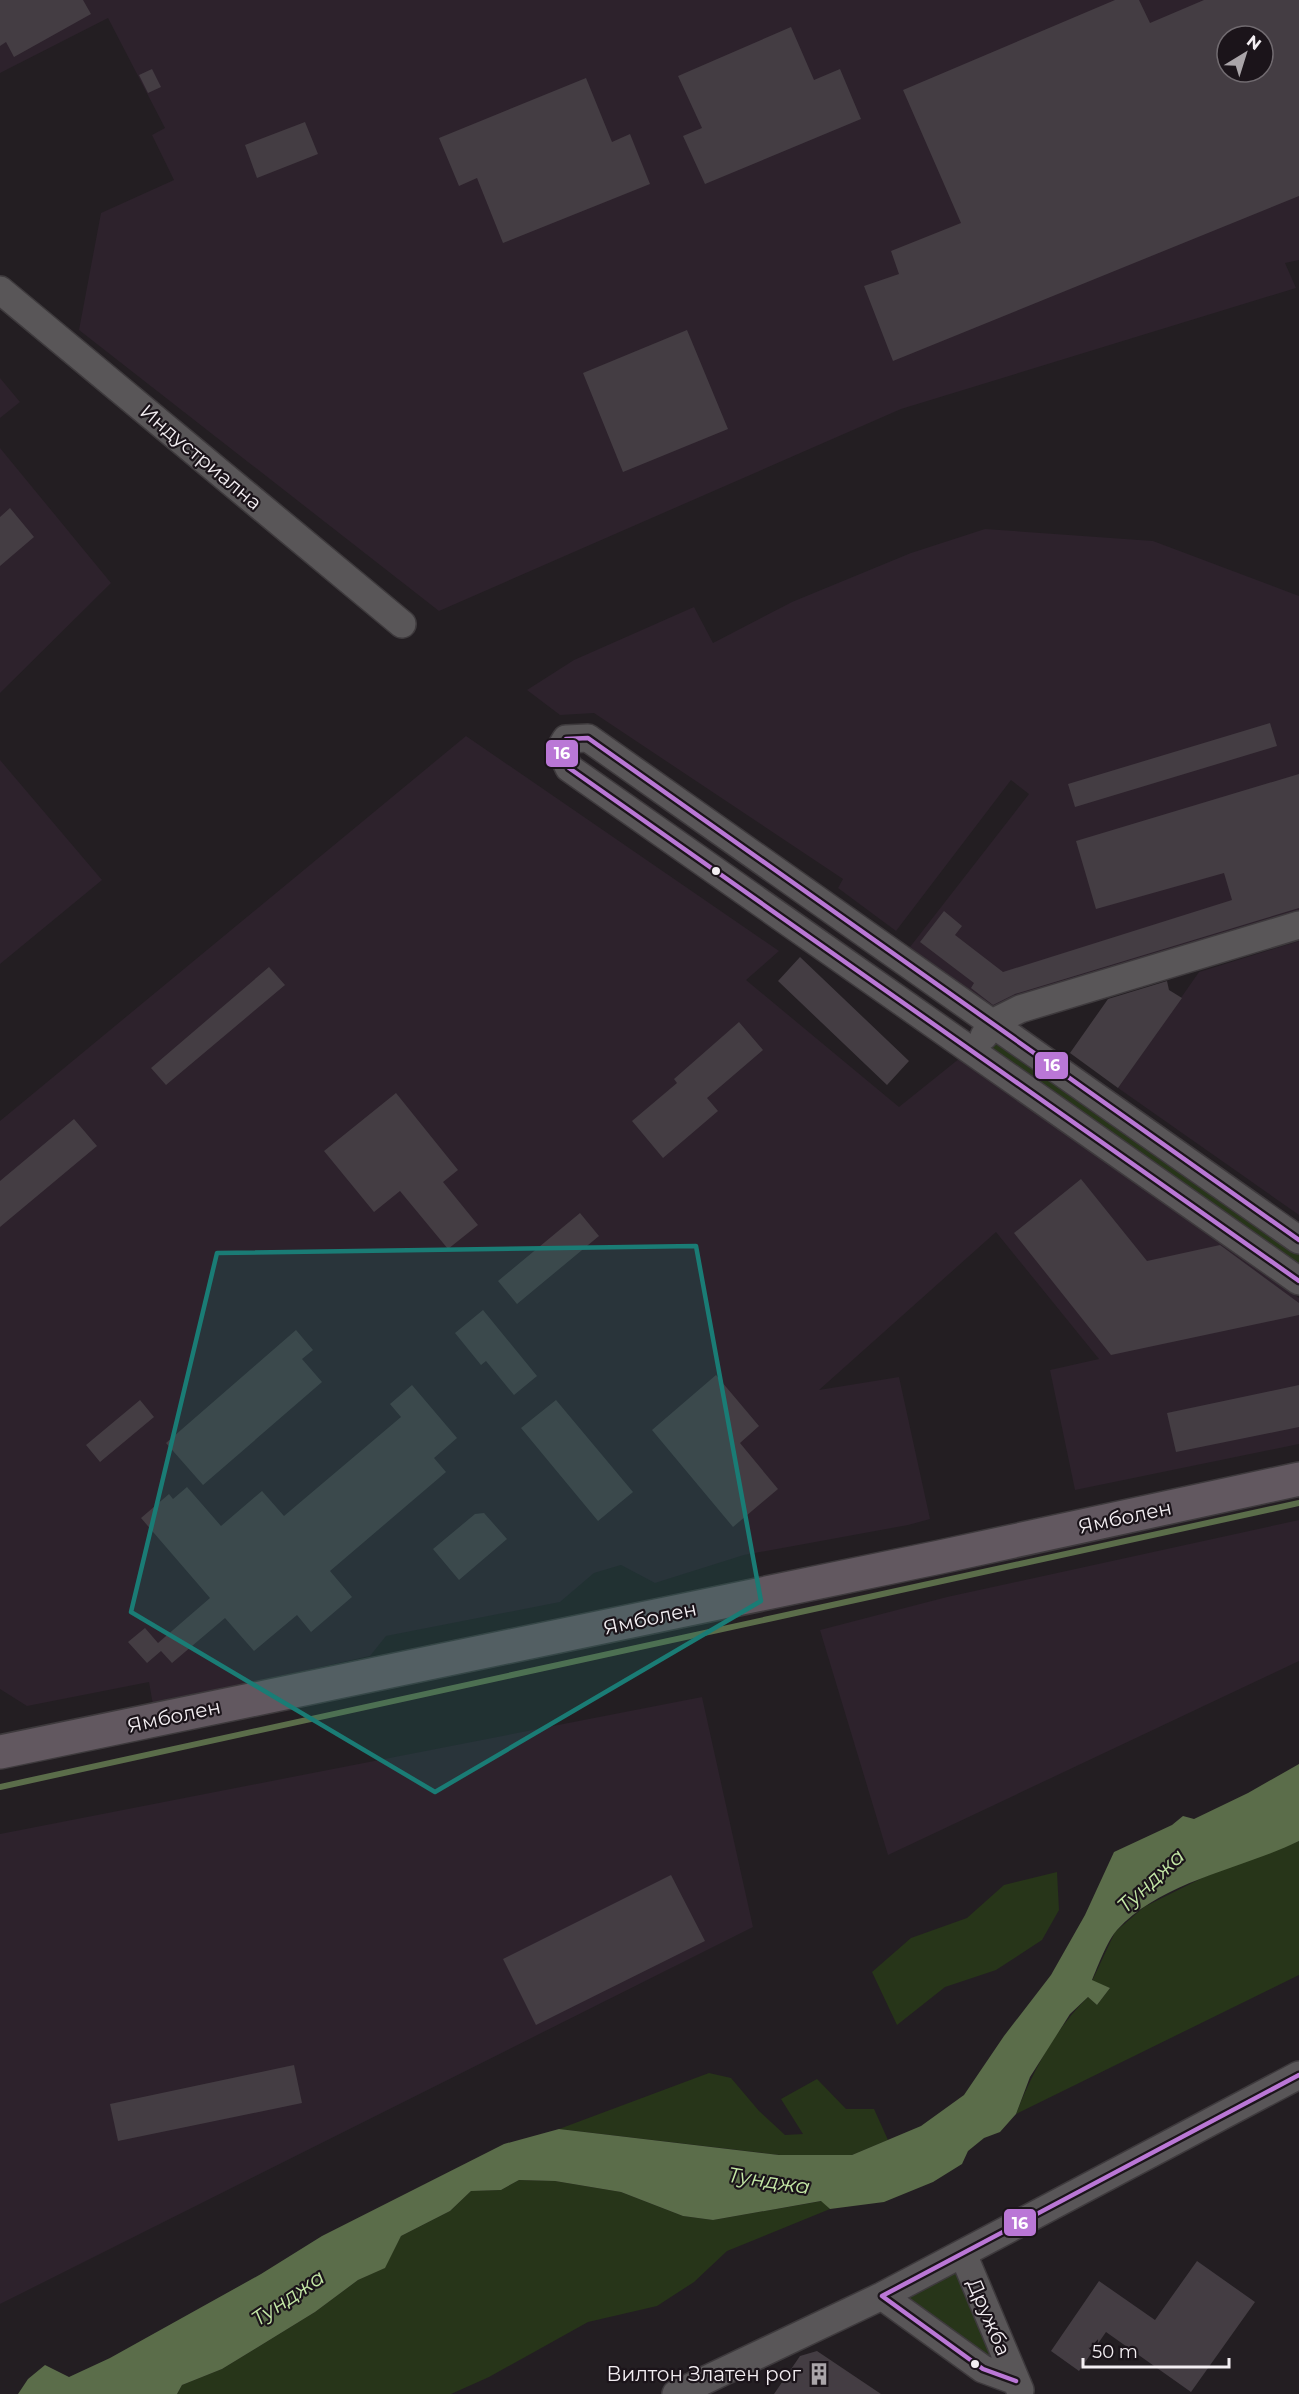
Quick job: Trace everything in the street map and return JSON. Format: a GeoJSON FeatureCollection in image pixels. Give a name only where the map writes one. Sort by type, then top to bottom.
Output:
{"type":"FeatureCollection","features":[{"type":"Feature","properties":{"kind":"main road","name":"Ямболен"},"geometry":{"type":"LineString","coordinates":[[0,1752],[928,1560],[1299,1479]]}},
{"type":"Feature","properties":{"kind":"street","name":"Индустриална"},"geometry":{"type":"LineString","coordinates":[[0,290],[402,624]]}},
{"type":"Feature","properties":{"kind":"street"},"geometry":{"type":"LineString","coordinates":[[1299,1240],[588,738],[566,739],[560,749],[569,768],[1299,1281]]}},
{"type":"Feature","properties":{"kind":"street"},"geometry":{"type":"LineString","coordinates":[[790,923],[818,901]]}},
{"type":"Feature","properties":{"kind":"street"},"geometry":{"type":"LineString","coordinates":[[973,1052],[992,1023],[1020,1009],[1299,925]]}},
{"type":"Feature","properties":{"kind":"street"},"geometry":{"type":"LineString","coordinates":[[1077,1083],[1083,1130]]}},
{"type":"Feature","properties":{"kind":"street"},"geometry":{"type":"LineString","coordinates":[[1193,1206],[1232,1192]]}},
{"type":"Feature","properties":{"kind":"street"},"geometry":{"type":"LineString","coordinates":[[676,2394],[882,2296],[1299,2075]]}},
{"type":"Feature","properties":{"kind":"street","name":"Дружба"},"geometry":{"type":"LineString","coordinates":[[963,2254],[1019,2387]]}},
{"type":"Feature","properties":{"kind":"street","name":"Дружба"},"geometry":{"type":"LineString","coordinates":[[882,2296],[983,2369],[1019,2387]]}},
{"type":"Feature","properties":{"kind":"highlighted area"},"geometry":{"type":"Polygon","coordinates":[[[696,1246],[761,1601],[435,1792],[131,1612],[217,1253],[696,1246]]]}},
{"type":"Feature","properties":{"kind":"shaded area"},"geometry":{"type":"Polygon","coordinates":[[[0,0],[1299,0],[1299,260],[1285,263],[1296,288],[901,409],[439,611],[79,330],[101,213],[174,180],[152,135],[165,128],[108,18],[0,73],[0,0]]]}},
{"type":"Feature","properties":{"kind":"shaded area"},"geometry":{"type":"Polygon","coordinates":[[[0,378],[20,402],[0,418],[0,378]]]}},
{"type":"Feature","properties":{"kind":"shaded area"},"geometry":{"type":"Polygon","coordinates":[[[0,448],[111,583],[0,693],[0,448]]]}},
{"type":"Feature","properties":{"kind":"shaded area"},"geometry":{"type":"Polygon","coordinates":[[[985,529],[1153,541],[1299,596],[1299,913],[994,1010],[910,947],[1029,794],[1011,780],[896,931],[838,888],[843,879],[594,713],[560,715],[527,690],[574,660],[694,607],[713,643],[792,602],[911,553],[985,529]]]}},
{"type":"Feature","properties":{"kind":"shaded area"},"geometry":{"type":"Polygon","coordinates":[[[466,736],[779,951],[746,980],[899,1107],[960,1058],[1086,1144],[1299,1298],[1299,1444],[1075,1490],[1050,1370],[1099,1359],[996,1232],[819,1390],[899,1377],[930,1519],[744,1555],[655,1583],[621,1565],[594,1573],[560,1602],[386,1636],[370,1656],[153,1705],[149,1682],[27,1706],[0,1689],[0,1121],[466,736]]]}},
{"type":"Feature","properties":{"kind":"shaded area"},"geometry":{"type":"Polygon","coordinates":[[[0,760],[102,880],[0,964],[0,760]]]}},
{"type":"Feature","properties":{"kind":"shaded area"},"geometry":{"type":"Polygon","coordinates":[[[1299,941],[1299,1215],[1118,1088],[1199,972],[1299,941]]]}},
{"type":"Feature","properties":{"kind":"shaded area"},"geometry":{"type":"Polygon","coordinates":[[[992,1024],[1299,1240],[1299,1281],[973,1052],[992,1024]]]}},
{"type":"Feature","properties":{"kind":"shaded area"},"geometry":{"type":"Polygon","coordinates":[[[1299,1520],[1299,1661],[888,1855],[820,1630],[947,1597],[1299,1520]]]}},
{"type":"Feature","properties":{"kind":"shaded area"},"geometry":{"type":"Polygon","coordinates":[[[702,1697],[753,1927],[0,2304],[0,1834],[702,1697]]]}},
{"type":"Feature","properties":{"kind":"shaded area"},"geometry":{"type":"Polygon","coordinates":[[[1299,1841],[1299,1975],[1016,2114],[1046,2051],[1065,2023],[1088,1997],[1097,2005],[1110,1988],[1092,1981],[1115,1932],[1144,1907],[1204,1877],[1299,1841]]]}},
{"type":"Feature","properties":{"kind":"shaded area"},"geometry":{"type":"Polygon","coordinates":[[[1057,1872],[1059,1910],[1042,1940],[996,1970],[945,1987],[897,2025],[872,1972],[911,1938],[967,1918],[1004,1885],[1057,1872]]]}},
{"type":"Feature","properties":{"kind":"shaded area"},"geometry":{"type":"Polygon","coordinates":[[[709,2073],[731,2078],[759,2111],[785,2135],[803,2134],[781,2099],[817,2079],[846,2109],[874,2109],[888,2140],[852,2155],[780,2155],[559,2129],[709,2073]]]}},
{"type":"Feature","properties":{"kind":"shaded area"},"geometry":{"type":"Polygon","coordinates":[[[519,2180],[555,2181],[621,2192],[683,2216],[713,2220],[822,2201],[830,2209],[727,2251],[694,2282],[657,2306],[588,2322],[489,2377],[451,2394],[177,2394],[182,2385],[222,2369],[315,2312],[358,2280],[384,2268],[401,2236],[450,2211],[471,2191],[501,2190],[519,2180]]]}},
{"type":"Feature","properties":{"kind":"shaded area"},"geometry":{"type":"Polygon","coordinates":[[[963,2254],[1016,2381],[882,2296],[963,2254]]]}},
{"type":"Feature","properties":{"kind":"water","name":"Тунджа"},"geometry":{"type":"Polygon","coordinates":[[[1299,1764],[1299,1841],[1179,1888],[1136,1913],[1117,1930],[1106,1947],[1092,1980],[1110,1988],[1097,2005],[1088,1997],[1070,2014],[1030,2077],[1016,2114],[1000,2132],[984,2138],[968,2151],[962,2164],[933,2182],[884,2202],[830,2209],[821,2201],[713,2220],[683,2216],[621,2192],[555,2181],[519,2180],[501,2190],[471,2191],[450,2211],[401,2236],[385,2268],[358,2280],[315,2312],[222,2369],[182,2385],[177,2394],[18,2394],[28,2379],[45,2365],[69,2377],[110,2358],[261,2274],[322,2236],[504,2144],[559,2129],[779,2155],[852,2155],[921,2126],[964,2095],[1004,2036],[1051,1975],[1085,1915],[1114,1852],[1172,1825],[1183,1816],[1194,1819],[1248,1793],[1299,1764]]]}},
{"type":"Feature","properties":{"kind":"building"},"geometry":{"type":"Polygon","coordinates":[[[0,0],[83,0],[91,14],[14,57],[6,42],[0,46],[0,0]]]}},
{"type":"Feature","properties":{"kind":"building"},"geometry":{"type":"Polygon","coordinates":[[[1115,0],[1139,0],[1150,23],[1204,0],[1299,0],[1299,196],[893,361],[864,286],[899,274],[891,251],[961,223],[903,90],[1115,0]]]}},
{"type":"Feature","properties":{"kind":"building"},"geometry":{"type":"Polygon","coordinates":[[[791,27],[814,80],[840,69],[861,119],[705,184],[683,136],[702,128],[678,76],[791,27]]]}},
{"type":"Feature","properties":{"kind":"building"},"geometry":{"type":"Polygon","coordinates":[[[152,69],[161,87],[148,93],[139,75],[152,69]]]}},
{"type":"Feature","properties":{"kind":"building"},"geometry":{"type":"Polygon","coordinates":[[[586,78],[612,142],[630,134],[650,184],[503,243],[477,178],[459,186],[439,138],[586,78]]]}},
{"type":"Feature","properties":{"kind":"building"},"geometry":{"type":"Polygon","coordinates":[[[305,122],[318,154],[257,178],[245,145],[305,122]]]}},
{"type":"Feature","properties":{"kind":"building"},"geometry":{"type":"Polygon","coordinates":[[[687,330],[728,429],[623,472],[583,373],[687,330]]]}},
{"type":"Feature","properties":{"kind":"building"},"geometry":{"type":"Polygon","coordinates":[[[10,508],[34,537],[0,566],[0,517],[10,508]]]}},
{"type":"Feature","properties":{"kind":"building"},"geometry":{"type":"Polygon","coordinates":[[[1270,723],[1277,746],[1075,807],[1068,784],[1270,723]]]}},
{"type":"Feature","properties":{"kind":"building"},"geometry":{"type":"Polygon","coordinates":[[[1299,774],[1299,908],[1015,994],[993,1005],[971,988],[974,983],[920,942],[944,911],[962,926],[955,935],[1003,972],[1232,900],[1224,873],[1096,909],[1076,841],[1299,774]]]}},
{"type":"Feature","properties":{"kind":"building"},"geometry":{"type":"Polygon","coordinates":[[[800,957],[909,1061],[887,1085],[778,981],[800,957]]]}},
{"type":"Feature","properties":{"kind":"building"},"geometry":{"type":"Polygon","coordinates":[[[269,967],[285,985],[166,1085],[151,1068],[269,967]]]}},
{"type":"Feature","properties":{"kind":"building"},"geometry":{"type":"Polygon","coordinates":[[[1167,981],[1169,990],[1182,998],[1118,1088],[1070,1053],[1108,999],[1167,981]]]}},
{"type":"Feature","properties":{"kind":"building"},"geometry":{"type":"Polygon","coordinates":[[[739,1022],[763,1050],[707,1098],[718,1111],[663,1158],[632,1121],[677,1083],[674,1079],[739,1022]]]}},
{"type":"Feature","properties":{"kind":"building"},"geometry":{"type":"Polygon","coordinates":[[[396,1093],[458,1170],[443,1182],[478,1225],[448,1249],[400,1191],[374,1212],[324,1151],[396,1093]]]}},
{"type":"Feature","properties":{"kind":"building"},"geometry":{"type":"Polygon","coordinates":[[[74,1119],[97,1146],[0,1227],[0,1181],[74,1119]]]}},
{"type":"Feature","properties":{"kind":"building"},"geometry":{"type":"Polygon","coordinates":[[[1081,1179],[1147,1261],[1220,1245],[1299,1303],[1299,1315],[1111,1355],[1014,1233],[1081,1179]]]}},
{"type":"Feature","properties":{"kind":"building"},"geometry":{"type":"Polygon","coordinates":[[[580,1213],[599,1236],[517,1304],[498,1281],[580,1213]]]}},
{"type":"Feature","properties":{"kind":"building"},"geometry":{"type":"Polygon","coordinates":[[[483,1310],[537,1376],[514,1395],[486,1361],[481,1365],[455,1333],[483,1310]]]}},
{"type":"Feature","properties":{"kind":"building"},"geometry":{"type":"Polygon","coordinates":[[[296,1330],[313,1350],[302,1359],[322,1382],[203,1485],[166,1443],[296,1330]]]}},
{"type":"Feature","properties":{"kind":"building"},"geometry":{"type":"Polygon","coordinates":[[[716,1375],[759,1426],[740,1443],[778,1489],[733,1527],[652,1430],[716,1375]]]}},
{"type":"Feature","properties":{"kind":"building"},"geometry":{"type":"Polygon","coordinates":[[[412,1385],[457,1438],[434,1458],[446,1472],[330,1571],[352,1597],[311,1632],[297,1615],[254,1651],[225,1618],[172,1663],[161,1651],[147,1663],[128,1642],[145,1628],[158,1643],[210,1598],[141,1518],[169,1494],[173,1499],[187,1487],[221,1526],[262,1491],[284,1516],[401,1417],[390,1404],[412,1385]]]}},
{"type":"Feature","properties":{"kind":"building"},"geometry":{"type":"Polygon","coordinates":[[[1299,1385],[1299,1427],[1176,1452],[1167,1413],[1299,1385]]]}},
{"type":"Feature","properties":{"kind":"building"},"geometry":{"type":"Polygon","coordinates":[[[140,1400],[154,1417],[100,1462],[86,1445],[140,1400]]]}},
{"type":"Feature","properties":{"kind":"building"},"geometry":{"type":"Polygon","coordinates":[[[556,1400],[633,1492],[598,1521],[521,1428],[556,1400]]]}},
{"type":"Feature","properties":{"kind":"building"},"geometry":{"type":"Polygon","coordinates":[[[484,1513],[507,1539],[459,1580],[433,1549],[475,1514],[484,1513]]]}},
{"type":"Feature","properties":{"kind":"building"},"geometry":{"type":"Polygon","coordinates":[[[671,1875],[705,1941],[536,2025],[503,1959],[671,1875]]]}},
{"type":"Feature","properties":{"kind":"building"},"geometry":{"type":"Polygon","coordinates":[[[294,2065],[302,2103],[118,2141],[110,2104],[294,2065]]]}},
{"type":"Feature","properties":{"kind":"building"},"geometry":{"type":"Polygon","coordinates":[[[1197,2261],[1255,2302],[1191,2392],[1106,2332],[1079,2371],[1051,2351],[1099,2281],[1155,2320],[1197,2261]]]}},
{"type":"Feature","properties":{"kind":"building","name":"Вилтон Златен рог"},"geometry":{"type":"Polygon","coordinates":[[[817,2351],[881,2394],[774,2394],[800,2356],[817,2351]]]}},
{"type":"Feature","properties":{"kind":"waterway"},"geometry":{"type":"LineString","coordinates":[[0,1787],[1299,1503]]}},
{"type":"Feature","properties":{"kind":"transit line","name":"16"},"geometry":{"type":"LineString","coordinates":[[1299,1240],[588,738],[566,739],[560,749],[569,768],[1299,1281]]}},
{"type":"Feature","properties":{"kind":"transit line","name":"16"},"geometry":{"type":"LineString","coordinates":[[1016,2381],[983,2369],[882,2296],[1299,2075]]}},
{"type":"Feature","properties":{"kind":"place","name":"Вилтон Златен рог"},"geometry":{"type":"Point","coordinates":[819,2374]}}]}
